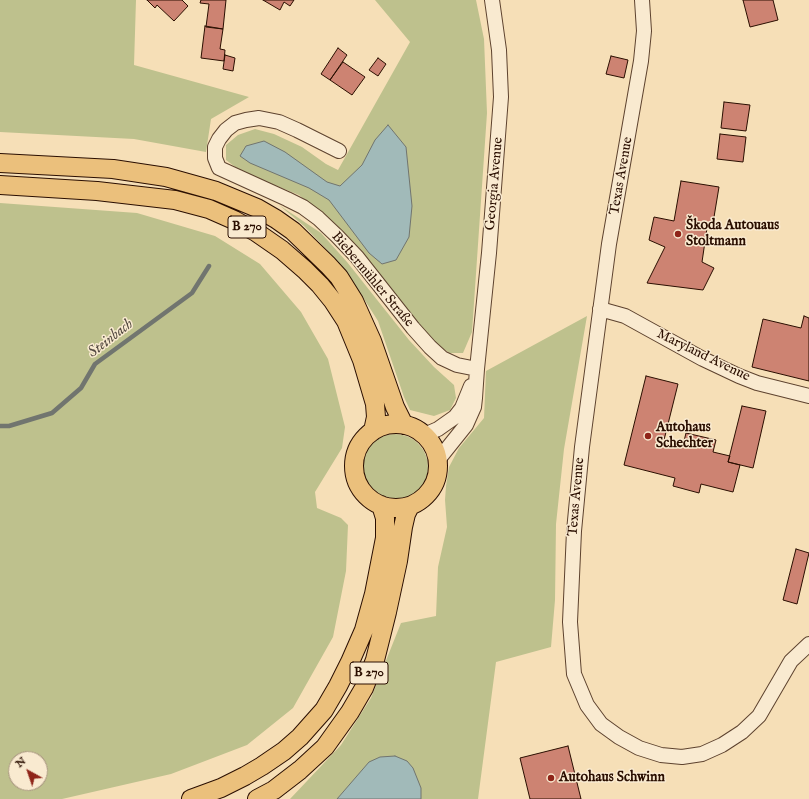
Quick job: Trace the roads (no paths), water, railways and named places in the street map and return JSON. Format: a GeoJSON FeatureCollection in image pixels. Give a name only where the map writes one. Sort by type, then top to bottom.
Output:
{"type":"FeatureCollection","features":[{"type":"Feature","properties":{"kind":"main road","name":"B 270"},"geometry":{"type":"LineString","coordinates":[[0,163],[106,169],[166,177],[216,191],[257,208],[276,219],[293,231],[328,265],[339,278],[354,301],[372,340],[395,407],[404,424]]}},
{"type":"Feature","properties":{"kind":"main road","name":"B 270"},"geometry":{"type":"LineString","coordinates":[[0,185],[97,190],[174,200],[209,209],[256,232],[282,250],[310,275],[333,301],[346,321],[362,360],[375,404],[376,417],[373,431]]}},
{"type":"Feature","properties":{"kind":"main road"},"geometry":{"type":"LineString","coordinates":[[404,424],[415,428],[424,435],[435,448],[438,460],[438,474],[433,487],[423,498],[410,506],[393,508],[373,501],[363,492],[356,480],[354,471],[356,453],[360,444],[373,431],[388,425],[404,424]]}},
{"type":"Feature","properties":{"kind":"main road","name":"B 270"},"geometry":{"type":"LineString","coordinates":[[191,799],[221,788],[262,766],[284,751],[300,737],[324,710],[350,662],[364,630],[374,594],[385,538],[385,518],[381,505]]}},
{"type":"Feature","properties":{"kind":"main road","name":"B 270"},"geometry":{"type":"LineString","coordinates":[[257,799],[274,790],[300,770],[325,747],[350,712],[364,688],[375,660],[398,560],[403,527],[410,506]]}},
{"type":"Feature","properties":{"kind":"street","name":"Georgia Avenue"},"geometry":{"type":"LineString","coordinates":[[438,460],[466,425],[471,416],[475,398],[489,253],[501,97],[498,50],[492,0]]}},
{"type":"Feature","properties":{"kind":"street","name":"Texas Avenue"},"geometry":{"type":"LineString","coordinates":[[642,0],[644,31],[641,61],[609,244],[582,447],[576,508],[570,622],[574,674],[587,705],[601,724],[619,737],[639,748],[661,755],[682,757],[702,754],[722,745],[742,732],[759,716],[791,661],[809,644]]}},
{"type":"Feature","properties":{"kind":"street","name":"Biebermühler Straße"},"geometry":{"type":"LineString","coordinates":[[339,151],[279,122],[259,118],[235,123],[226,130],[219,139],[215,148],[215,158],[220,168],[303,207],[318,218],[357,257],[430,348],[442,358],[457,365],[477,369]]}},
{"type":"Feature","properties":{"kind":"street","name":"Maryland Avenue"},"geometry":{"type":"LineString","coordinates":[[600,309],[625,316],[725,370],[739,376],[757,383],[809,396]]}},
{"type":"Feature","properties":{"kind":"street","name":"Georgia Avenue"},"geometry":{"type":"LineString","coordinates":[[424,435],[445,425],[458,412],[468,397],[477,369]]}},
{"type":"Feature","properties":{"kind":"water"},"geometry":{"type":"Polygon","coordinates":[[[388,125],[406,147],[412,206],[409,237],[396,260],[382,264],[369,253],[329,200],[309,188],[250,163],[240,156],[246,146],[264,141],[285,152],[327,182],[340,186],[362,165],[375,140],[388,125]]]}},
{"type":"Feature","properties":{"kind":"water"},"geometry":{"type":"Polygon","coordinates":[[[395,756],[407,761],[413,768],[421,788],[421,799],[337,799],[369,762],[380,757],[395,756]]]}},
{"type":"Feature","properties":{"kind":"waterway","name":"Steinbach"},"geometry":{"type":"LineString","coordinates":[[0,426],[9,426],[52,413],[81,388],[95,364],[192,293],[209,266]]}},
{"type":"Feature","properties":{"kind":"place","name":"Škoda Autouaus Stoltmann"},"geometry":{"type":"Point","coordinates":[678,234]}},
{"type":"Feature","properties":{"kind":"place","name":"Autohaus Schechter"},"geometry":{"type":"Point","coordinates":[648,436]}},
{"type":"Feature","properties":{"kind":"place","name":"Autohaus Schwinn"},"geometry":{"type":"Point","coordinates":[551,778]}}]}
